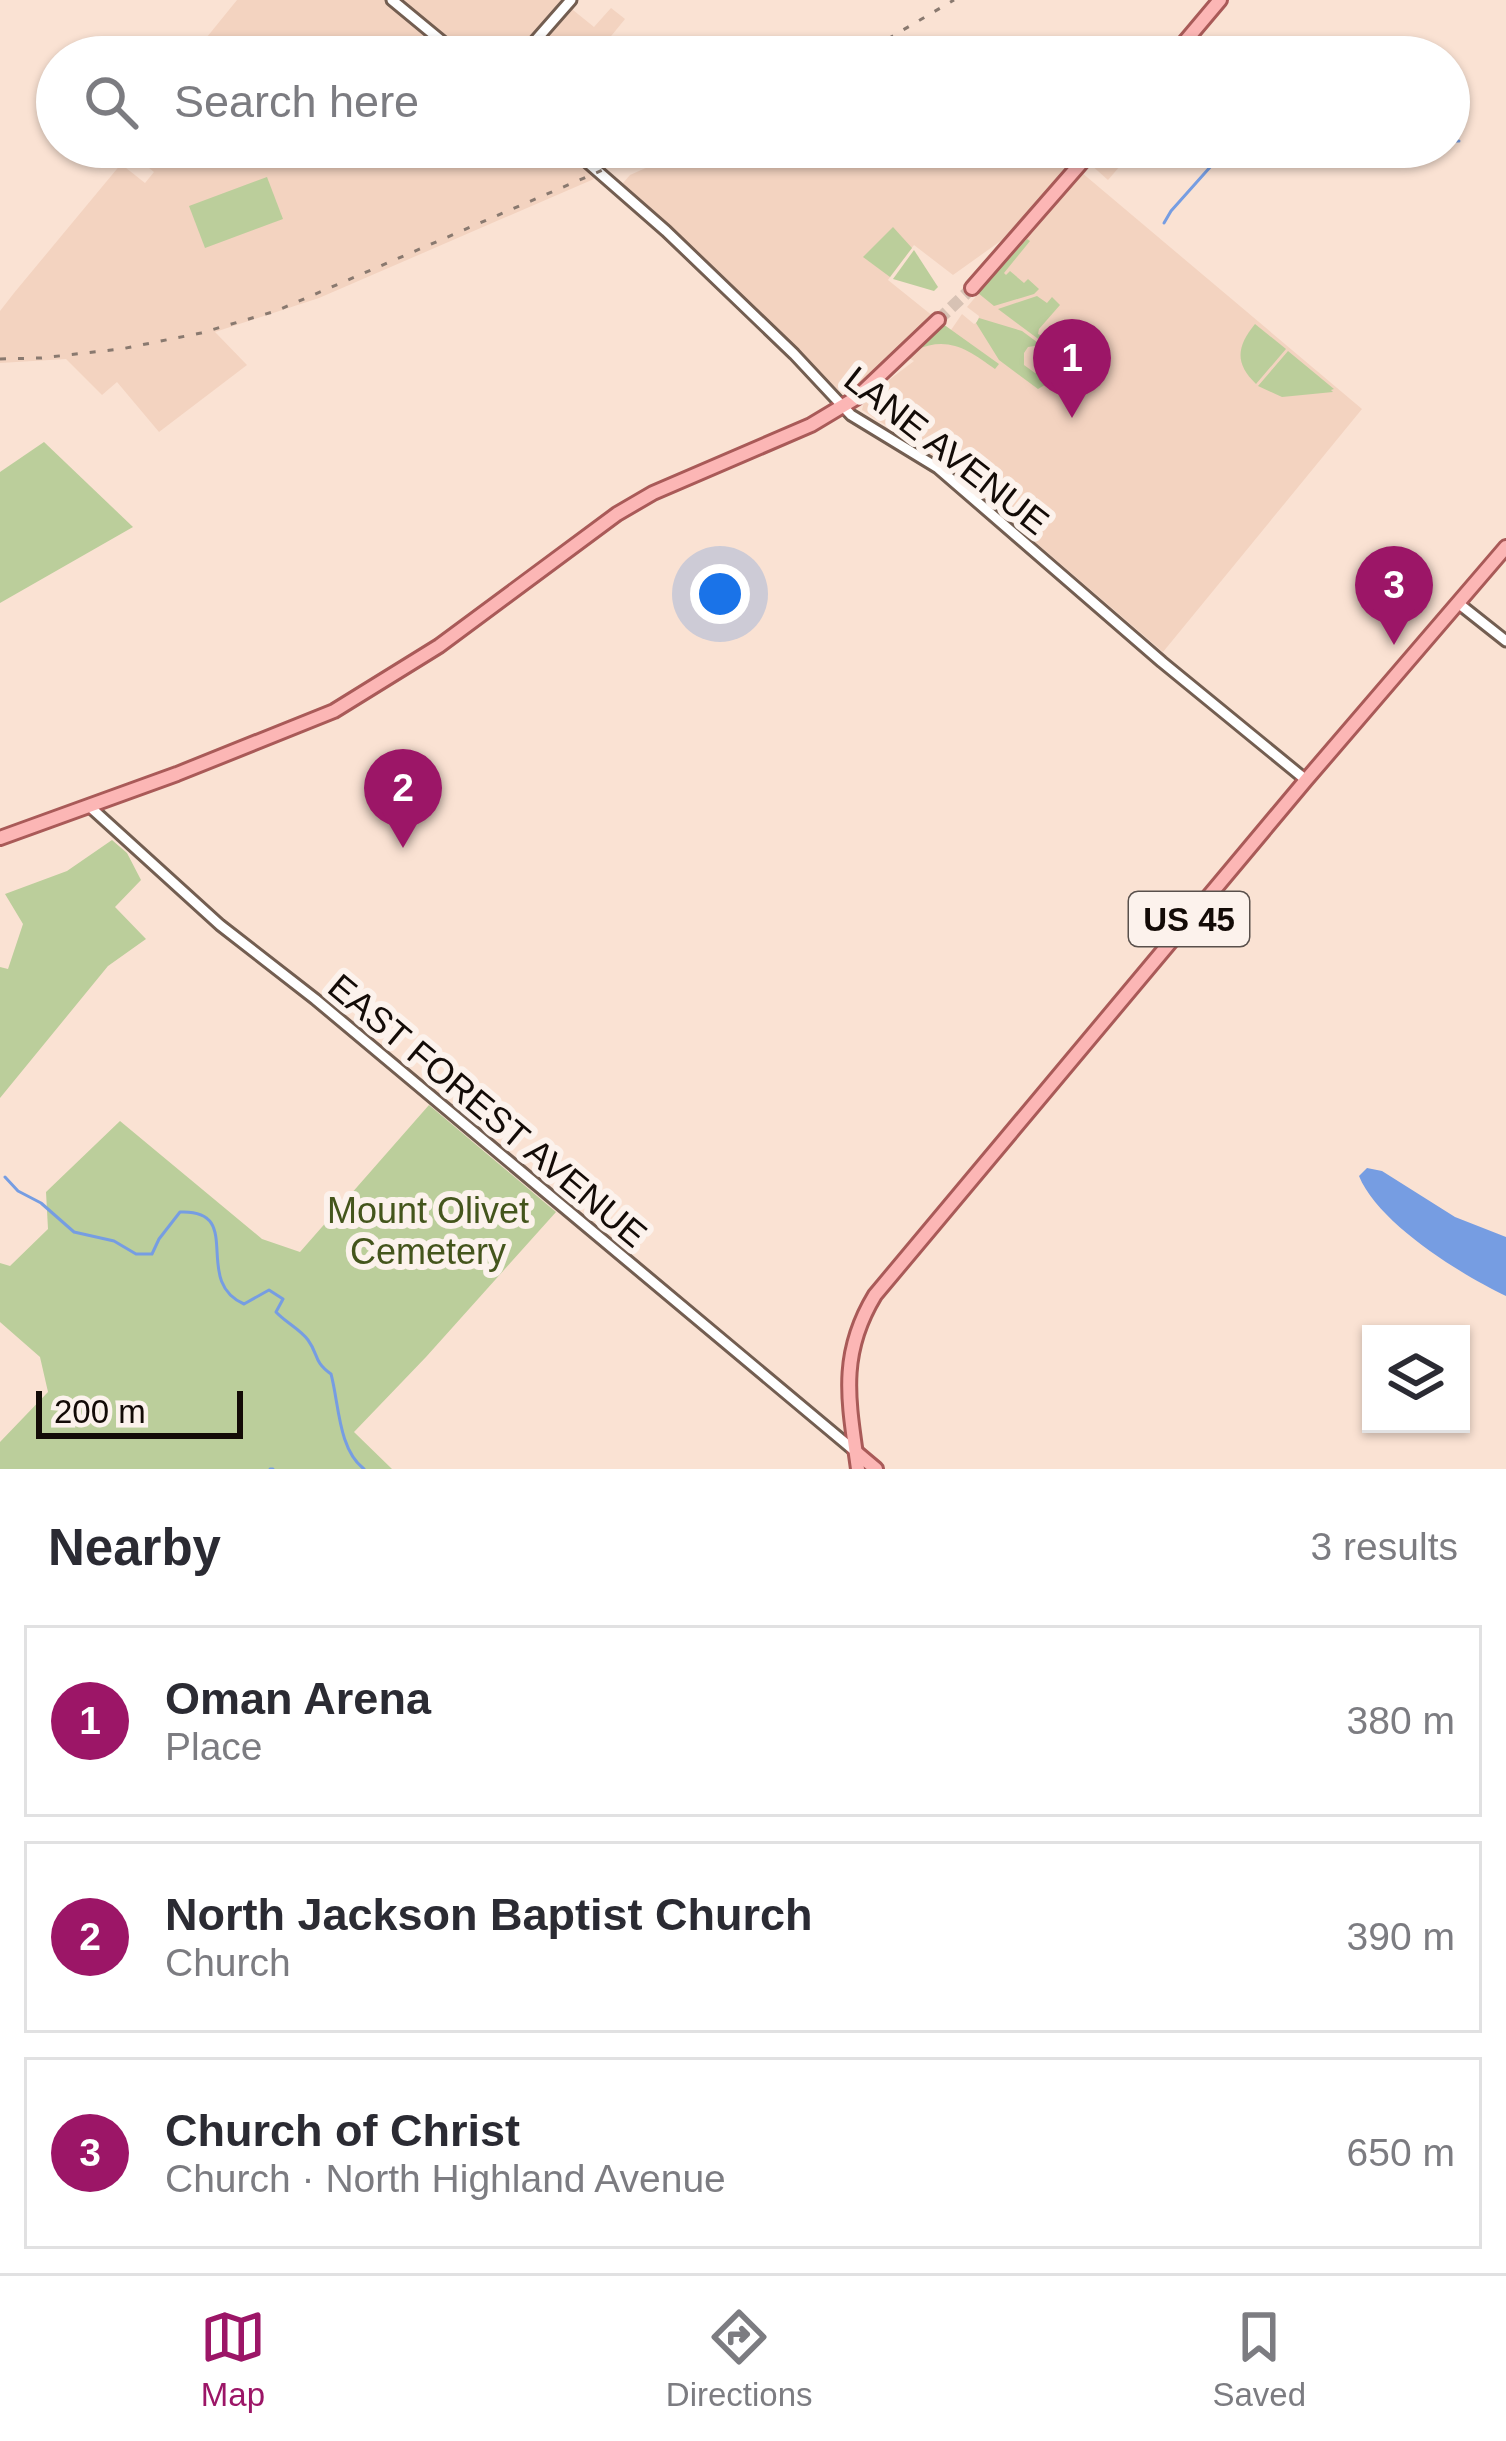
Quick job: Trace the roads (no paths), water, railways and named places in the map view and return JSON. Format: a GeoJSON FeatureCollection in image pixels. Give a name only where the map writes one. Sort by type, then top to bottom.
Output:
{"type":"FeatureCollection","features":[{"type":"Feature","properties":{"kind":"main road"},"geometry":{"type":"LineString","coordinates":[[1190,36],[1220,0]]}},
{"type":"Feature","properties":{"kind":"main road"},"geometry":{"type":"LineString","coordinates":[[972,287],[1077,168]]}},
{"type":"Feature","properties":{"kind":"main road"},"geometry":{"type":"LineString","coordinates":[[0,838],[334,711],[439,646],[617,514],[811,425],[856,398],[938,320]]}},
{"type":"Feature","properties":{"kind":"main road","name":"US 45"},"geometry":{"type":"LineString","coordinates":[[858,1469],[849,1409],[849,1360],[859,1323],[875,1294],[1506,547]]}},
{"type":"Feature","properties":{"kind":"main road"},"geometry":{"type":"LineString","coordinates":[[856,1453],[876,1469]]}},
{"type":"Feature","properties":{"kind":"street"},"geometry":{"type":"LineString","coordinates":[[392,0],[436,36]]}},
{"type":"Feature","properties":{"kind":"street"},"geometry":{"type":"LineString","coordinates":[[539,36],[571,0]]}},
{"type":"Feature","properties":{"kind":"street","name":"LANE AVENUE"},"geometry":{"type":"LineString","coordinates":[[595,168],[794,354],[842,406],[867,427],[938,468],[1306,779]]}},
{"type":"Feature","properties":{"kind":"street"},"geometry":{"type":"LineString","coordinates":[[1458,603],[1506,641]]}},
{"type":"Feature","properties":{"kind":"street","name":"EAST FOREST AVENUE"},"geometry":{"type":"LineString","coordinates":[[89,806],[220,925],[315,999],[856,1453]]}},
{"type":"Feature","properties":{"kind":"water"},"geometry":{"type":"Polygon","coordinates":[[[1367,1168],[1382,1171],[1455,1217],[1506,1237],[1506,1296],[1444,1261],[1402,1229],[1369,1194],[1359,1176],[1367,1168]]]}},
{"type":"Feature","properties":{"kind":"waterway"},"geometry":{"type":"LineString","coordinates":[[1164,223],[1209,168]]}},
{"type":"Feature","properties":{"kind":"waterway"},"geometry":{"type":"LineString","coordinates":[[5,1177],[74,1232],[114,1241],[136,1254],[152,1254],[180,1212],[200,1214],[210,1222],[221,1280],[229,1293],[244,1304],[269,1290],[283,1299],[276,1312],[305,1336],[331,1374],[344,1438],[364,1469]]}},
{"type":"Feature","properties":{"kind":"tunnel"},"geometry":{"type":"LineString","coordinates":[[938,320],[972,288]]}},
{"type":"Feature","properties":{"kind":"railway"},"geometry":{"type":"LineString","coordinates":[[893,36],[954,0]]}},
{"type":"Feature","properties":{"kind":"railway"},"geometry":{"type":"LineString","coordinates":[[0,359],[121,349],[276,311],[607,168]]}},
{"type":"Feature","properties":{"kind":"place","name":"Oman Arena"},"geometry":{"type":"Point","coordinates":[1072,418]}},
{"type":"Feature","properties":{"kind":"place","name":"Church of Christ"},"geometry":{"type":"Point","coordinates":[1394,645]}},
{"type":"Feature","properties":{"kind":"place","name":"North Jackson Baptist Church"},"geometry":{"type":"Point","coordinates":[403,848]}},
{"type":"Feature","properties":{"kind":"park label","name":"Mount Olivet Cemetery"},"geometry":{"type":"Point","coordinates":[428,1230]}}]}
